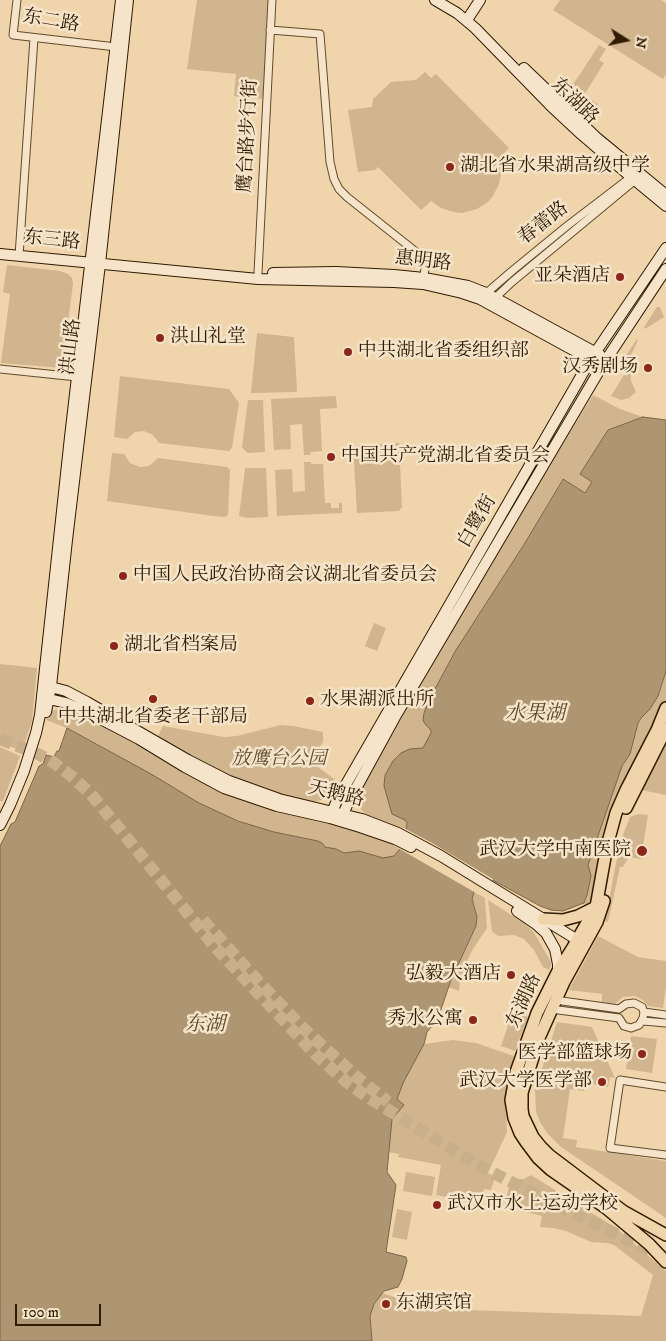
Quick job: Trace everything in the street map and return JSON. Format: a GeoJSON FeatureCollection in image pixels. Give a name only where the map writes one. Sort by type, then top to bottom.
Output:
{"type":"FeatureCollection","features":[{"type":"Feature","properties":{"kind":"main road","name":"洪山路"},"geometry":{"type":"LineString","coordinates":[[0,825],[16,793],[36,733],[48,686],[67,540],[121,0]]}},
{"type":"Feature","properties":{"kind":"main road","name":"洪山路"},"geometry":{"type":"LineString","coordinates":[[48,686],[77,377],[96,263],[128,0]]}},
{"type":"Feature","properties":{"kind":"main road"},"geometry":{"type":"LineString","coordinates":[[436,0],[468,18]]}},
{"type":"Feature","properties":{"kind":"main road"},"geometry":{"type":"LineString","coordinates":[[446,0],[468,18]]}},
{"type":"Feature","properties":{"kind":"main road"},"geometry":{"type":"LineString","coordinates":[[468,18],[480,0]]}},
{"type":"Feature","properties":{"kind":"main road","name":"东湖路"},"geometry":{"type":"LineString","coordinates":[[468,18],[557,111],[666,206]]}},
{"type":"Feature","properties":{"kind":"main road","name":"东湖路"},"geometry":{"type":"LineString","coordinates":[[468,18],[596,138],[666,195]]}},
{"type":"Feature","properties":{"kind":"main road","name":"白鹭街"},"geometry":{"type":"LineString","coordinates":[[336,816],[593,356],[666,248]]}},
{"type":"Feature","properties":{"kind":"main road","name":"东三路"},"geometry":{"type":"LineString","coordinates":[[0,254],[96,263]]}},
{"type":"Feature","properties":{"kind":"main road","name":"惠明路"},"geometry":{"type":"LineString","coordinates":[[96,263],[258,279],[423,281]]}},
{"type":"Feature","properties":{"kind":"main road","name":"白鹭街"},"geometry":{"type":"LineString","coordinates":[[336,816],[348,803],[395,718],[604,362],[666,269]]}},
{"type":"Feature","properties":{"kind":"main road","name":"惠明路"},"geometry":{"type":"LineString","coordinates":[[217,275],[336,272],[394,274],[462,293],[488,298],[604,362]]}},
{"type":"Feature","properties":{"kind":"main road","name":"天鹅路"},"geometry":{"type":"LineString","coordinates":[[48,686],[66,691],[229,781],[279,799],[336,816]]}},
{"type":"Feature","properties":{"kind":"main road","name":"天鹅路"},"geometry":{"type":"LineString","coordinates":[[46,698],[66,703],[93,715],[224,788],[277,806],[373,822],[396,836],[428,848],[487,888],[542,929],[555,949],[558,970]]}},
{"type":"Feature","properties":{"kind":"main road","name":"东湖路"},"geometry":{"type":"LineString","coordinates":[[666,708],[616,813],[607,846],[596,906],[539,1038],[522,1093],[523,1116],[540,1147],[623,1211],[666,1236]]}},
{"type":"Feature","properties":{"kind":"main road","name":"东湖路"},"geometry":{"type":"LineString","coordinates":[[665,1260],[606,1208],[538,1158],[520,1133],[514,1118],[511,1100],[516,1072],[537,1013],[558,970],[601,914],[615,842],[622,818],[666,729]]}},
{"type":"Feature","properties":{"kind":"main road","name":"天鹅路"},"geometry":{"type":"LineString","coordinates":[[487,888],[581,942]]}},
{"type":"Feature","properties":{"kind":"main road"},"geometry":{"type":"LineString","coordinates":[[543,919],[563,920],[578,916],[596,906]]}},
{"type":"Feature","properties":{"kind":"main road"},"geometry":{"type":"LineString","coordinates":[[650,1245],[657,1246],[661,1241],[661,1237],[652,1227]]}},
{"type":"Feature","properties":{"kind":"street","name":"东二路"},"geometry":{"type":"LineString","coordinates":[[17,0],[12,35],[116,48]]}},
{"type":"Feature","properties":{"kind":"street","name":"鹰台路步行街"},"geometry":{"type":"LineString","coordinates":[[258,273],[272,0]]}},
{"type":"Feature","properties":{"kind":"street"},"geometry":{"type":"LineString","coordinates":[[270,30],[320,34],[330,162],[334,179],[347,197],[424,259],[426,262],[423,281]]}},
{"type":"Feature","properties":{"kind":"street"},"geometry":{"type":"LineString","coordinates":[[19,256],[34,38]]}},
{"type":"Feature","properties":{"kind":"street","name":"春蕾路"},"geometry":{"type":"LineString","coordinates":[[488,298],[567,226],[633,179]]}},
{"type":"Feature","properties":{"kind":"street"},"geometry":{"type":"LineString","coordinates":[[0,369],[77,377]]}},
{"type":"Feature","properties":{"kind":"street"},"geometry":{"type":"LineString","coordinates":[[632,1002],[639,1005],[644,1012],[643,1021],[631,1028],[623,1024],[619,1018],[553,1005],[620,1009],[632,1002]]}},
{"type":"Feature","properties":{"kind":"street"},"geometry":{"type":"LineString","coordinates":[[644,1012],[666,1014]]}},
{"type":"Feature","properties":{"kind":"street"},"geometry":{"type":"LineString","coordinates":[[643,1021],[666,1023]]}},
{"type":"Feature","properties":{"kind":"street"},"geometry":{"type":"LineString","coordinates":[[666,1087],[620,1080],[610,1148],[666,1155]]}},
{"type":"Feature","properties":{"kind":"green space"},"geometry":{"type":"Polygon","coordinates":[[[197,0],[270,0],[264,99],[234,96],[236,74],[187,69],[197,0]]]}},
{"type":"Feature","properties":{"kind":"green space"},"geometry":{"type":"Polygon","coordinates":[[[560,0],[661,0],[666,3],[666,74],[663,79],[553,10],[560,0]]]}},
{"type":"Feature","properties":{"kind":"green space"},"geometry":{"type":"Polygon","coordinates":[[[599,45],[606,49],[599,60],[604,63],[584,95],[598,104],[589,119],[565,97],[599,45]]]}},
{"type":"Feature","properties":{"kind":"green space"},"geometry":{"type":"Polygon","coordinates":[[[425,72],[431,78],[436,74],[509,148],[504,153],[512,162],[501,173],[499,184],[493,196],[488,202],[477,209],[462,213],[453,212],[441,208],[431,201],[421,210],[378,167],[375,170],[358,172],[348,110],[372,107],[373,99],[391,82],[416,80],[425,72]]]}},
{"type":"Feature","properties":{"kind":"green space"},"geometry":{"type":"Polygon","coordinates":[[[7,265],[60,271],[72,278],[73,284],[62,368],[1,363],[10,294],[3,292],[7,265]]]}},
{"type":"Feature","properties":{"kind":"green space"},"geometry":{"type":"Polygon","coordinates":[[[657,307],[660,307],[664,317],[645,329],[644,327],[657,307]]]}},
{"type":"Feature","properties":{"kind":"green space"},"geometry":{"type":"Polygon","coordinates":[[[257,333],[294,338],[296,392],[251,393],[257,333]]]}},
{"type":"Feature","properties":{"kind":"green space"},"geometry":{"type":"Polygon","coordinates":[[[637,339],[630,364],[631,381],[636,392],[629,398],[621,400],[611,396],[629,367],[621,363],[637,339]]]}},
{"type":"Feature","properties":{"kind":"green space"},"geometry":{"type":"Polygon","coordinates":[[[120,376],[229,389],[239,403],[232,448],[229,451],[159,443],[153,435],[144,431],[135,432],[127,439],[114,437],[120,376]]]}},
{"type":"Feature","properties":{"kind":"green space"},"geometry":{"type":"Polygon","coordinates":[[[593,395],[620,409],[643,417],[608,430],[580,474],[592,482],[585,493],[562,479],[525,543],[456,650],[426,708],[425,724],[432,733],[423,748],[397,756],[384,778],[406,821],[406,829],[400,827],[399,830],[366,815],[360,808],[358,801],[363,784],[465,607],[593,395]]]}},
{"type":"Feature","properties":{"kind":"green space"},"geometry":{"type":"Polygon","coordinates":[[[336,396],[337,408],[320,409],[322,451],[304,455],[302,424],[290,425],[291,449],[274,450],[271,399],[336,396]]]}},
{"type":"Feature","properties":{"kind":"green space"},"geometry":{"type":"Polygon","coordinates":[[[248,400],[263,400],[265,452],[248,453],[242,447],[248,400]]]}},
{"type":"Feature","properties":{"kind":"green space"},"geometry":{"type":"Polygon","coordinates":[[[399,443],[402,507],[399,511],[357,513],[353,446],[399,443]]]}},
{"type":"Feature","properties":{"kind":"green space"},"geometry":{"type":"Polygon","coordinates":[[[112,453],[124,454],[130,463],[140,467],[149,466],[158,458],[227,467],[230,470],[228,515],[225,517],[213,516],[107,501],[112,453]]]}},
{"type":"Feature","properties":{"kind":"green space"},"geometry":{"type":"Polygon","coordinates":[[[304,462],[323,464],[325,503],[331,503],[331,508],[339,508],[339,503],[342,503],[342,513],[277,516],[275,470],[292,469],[293,492],[305,491],[304,462]]]}},
{"type":"Feature","properties":{"kind":"green space"},"geometry":{"type":"Polygon","coordinates":[[[246,468],[266,468],[268,517],[247,518],[239,516],[246,468]]]}},
{"type":"Feature","properties":{"kind":"green space"},"geometry":{"type":"Polygon","coordinates":[[[374,623],[386,628],[377,651],[365,646],[374,623]]]}},
{"type":"Feature","properties":{"kind":"green space"},"geometry":{"type":"Polygon","coordinates":[[[0,664],[37,668],[32,721],[22,751],[0,743],[0,664]]]}},
{"type":"Feature","properties":{"kind":"green space"},"geometry":{"type":"Polygon","coordinates":[[[666,671],[666,700],[628,778],[593,905],[586,908],[584,903],[591,876],[588,865],[622,766],[630,754],[638,723],[658,696],[666,671]]]}},
{"type":"Feature","properties":{"kind":"green space"},"geometry":{"type":"Polygon","coordinates":[[[68,708],[91,717],[212,787],[237,798],[265,808],[318,819],[394,842],[393,845],[400,849],[394,856],[386,859],[359,851],[345,853],[325,847],[318,841],[274,832],[227,816],[199,803],[92,741],[46,720],[51,711],[68,708]]]}},
{"type":"Feature","properties":{"kind":"green space","name":"放鹰台公园"},"geometry":{"type":"Polygon","coordinates":[[[281,725],[323,732],[323,742],[313,757],[314,764],[338,782],[322,800],[312,802],[297,800],[228,777],[157,738],[163,726],[224,737],[237,736],[281,725]]]}},
{"type":"Feature","properties":{"kind":"green space"},"geometry":{"type":"Polygon","coordinates":[[[666,739],[666,795],[641,790],[666,739]]]}},
{"type":"Feature","properties":{"kind":"green space"},"geometry":{"type":"Polygon","coordinates":[[[0,747],[20,756],[3,801],[0,801],[0,747]]]}},
{"type":"Feature","properties":{"kind":"green space"},"geometry":{"type":"Polygon","coordinates":[[[638,814],[648,815],[641,859],[629,857],[623,867],[620,867],[608,922],[605,921],[624,832],[630,817],[638,814]]]}},
{"type":"Feature","properties":{"kind":"green space"},"geometry":{"type":"Polygon","coordinates":[[[474,892],[485,898],[487,928],[466,963],[459,991],[448,987],[476,926],[477,917],[472,899],[474,892]]]}},
{"type":"Feature","properties":{"kind":"green space"},"geometry":{"type":"Polygon","coordinates":[[[488,900],[533,931],[551,962],[549,970],[543,967],[534,950],[524,939],[514,935],[498,936],[492,931],[488,900]]]}},
{"type":"Feature","properties":{"kind":"green space"},"geometry":{"type":"Polygon","coordinates":[[[598,936],[638,957],[666,961],[666,986],[663,1008],[648,1006],[643,1000],[635,996],[623,997],[615,1004],[602,1002],[602,994],[569,990],[598,936]]]}},
{"type":"Feature","properties":{"kind":"green space"},"geometry":{"type":"Polygon","coordinates":[[[513,1011],[528,1017],[515,1051],[501,1046],[513,1011]]]}},
{"type":"Feature","properties":{"kind":"green space"},"geometry":{"type":"Polygon","coordinates":[[[557,1022],[592,1027],[615,1078],[610,1077],[608,1087],[586,1083],[584,1091],[570,1089],[563,1138],[577,1140],[576,1147],[666,1161],[666,1218],[561,1147],[547,1133],[540,1122],[536,1112],[535,1090],[557,1022]]]}},
{"type":"Feature","properties":{"kind":"green space","name":"医学部篮球场"},"geometry":{"type":"Polygon","coordinates":[[[631,1036],[657,1039],[652,1073],[626,1069],[631,1036]]]}},
{"type":"Feature","properties":{"kind":"green space"},"geometry":{"type":"Polygon","coordinates":[[[453,1040],[476,1043],[514,1056],[505,1097],[507,1132],[488,1173],[495,1177],[491,1190],[484,1189],[481,1204],[436,1195],[441,1165],[398,1157],[399,1154],[388,1152],[392,1119],[404,1105],[397,1099],[417,1054],[424,1044],[453,1040]]]}},
{"type":"Feature","properties":{"kind":"green space"},"geometry":{"type":"Polygon","coordinates":[[[406,1172],[435,1177],[432,1196],[403,1191],[406,1172]]]}},
{"type":"Feature","properties":{"kind":"green space","name":"东湖宾馆"},"geometry":{"type":"Polygon","coordinates":[[[531,1175],[616,1228],[666,1271],[666,1341],[372,1341],[370,1316],[374,1304],[382,1293],[422,1306],[438,1309],[641,1316],[653,1275],[614,1245],[591,1242],[566,1231],[540,1227],[542,1216],[505,1206],[510,1181],[524,1179],[531,1175]]]}},
{"type":"Feature","properties":{"kind":"green space"},"geometry":{"type":"Polygon","coordinates":[[[397,1209],[412,1212],[407,1240],[392,1237],[397,1209]]]}},
{"type":"Feature","properties":{"kind":"water","name":"东湖"},"geometry":{"type":"Polygon","coordinates":[[[643,417],[666,420],[666,671],[658,696],[638,723],[630,754],[622,766],[588,865],[591,876],[584,903],[563,911],[551,910],[489,878],[474,892],[472,899],[477,917],[476,926],[451,980],[436,1024],[427,1032],[424,1044],[404,1081],[397,1099],[404,1105],[392,1119],[387,1172],[396,1185],[386,1252],[406,1257],[407,1261],[398,1287],[384,1291],[374,1304],[370,1316],[372,1341],[0,1341],[0,846],[11,824],[15,822],[39,766],[43,764],[46,755],[54,757],[57,751],[59,751],[67,728],[151,774],[199,803],[238,821],[274,832],[318,841],[325,847],[344,853],[359,851],[383,858],[394,856],[400,849],[407,823],[405,820],[392,814],[384,786],[385,775],[393,761],[401,753],[410,749],[423,748],[431,733],[431,730],[423,720],[429,700],[456,650],[525,543],[563,479],[585,493],[592,482],[580,474],[608,430],[643,417]]]}},
{"type":"Feature","properties":{"kind":"pier"},"geometry":{"type":"Polygon","coordinates":[[[404,828],[493,879],[492,881],[488,880],[476,893],[398,848],[404,828]]]}},
{"type":"Feature","properties":{"kind":"tunnel"},"geometry":{"type":"LineString","coordinates":[[0,739],[53,762],[90,793],[215,947],[315,1054],[348,1083],[476,1164],[658,1254]]}},
{"type":"Feature","properties":{"kind":"tunnel"},"geometry":{"type":"LineString","coordinates":[[203,920],[304,1029],[359,1079],[388,1102]]}},
{"type":"Feature","properties":{"kind":"place","name":"湖北省水果湖高级中学"},"geometry":{"type":"Point","coordinates":[450,167]}},
{"type":"Feature","properties":{"kind":"place","name":"亚朵酒店"},"geometry":{"type":"Point","coordinates":[620,277]}},
{"type":"Feature","properties":{"kind":"place","name":"洪山礼堂"},"geometry":{"type":"Point","coordinates":[160,338]}},
{"type":"Feature","properties":{"kind":"place","name":"中共湖北省委组织部"},"geometry":{"type":"Point","coordinates":[348,352]}},
{"type":"Feature","properties":{"kind":"place","name":"汉秀剧场"},"geometry":{"type":"Point","coordinates":[648,368]}},
{"type":"Feature","properties":{"kind":"place","name":"中国共产党湖北省委员会"},"geometry":{"type":"Point","coordinates":[331,457]}},
{"type":"Feature","properties":{"kind":"place","name":"中国人民政治协商会议湖北省委员会"},"geometry":{"type":"Point","coordinates":[123,576]}},
{"type":"Feature","properties":{"kind":"place","name":"湖北省档案局"},"geometry":{"type":"Point","coordinates":[114,646]}},
{"type":"Feature","properties":{"kind":"place","name":"中共湖北省委老干部局"},"geometry":{"type":"Point","coordinates":[153,699]}},
{"type":"Feature","properties":{"kind":"place","name":"水果湖派出所"},"geometry":{"type":"Point","coordinates":[310,701]}},
{"type":"Feature","properties":{"kind":"place","name":"武汉大学中南医院"},"geometry":{"type":"Point","coordinates":[642,851]}},
{"type":"Feature","properties":{"kind":"place","name":"弘毅大酒店"},"geometry":{"type":"Point","coordinates":[511,975]}},
{"type":"Feature","properties":{"kind":"place","name":"秀水公寓"},"geometry":{"type":"Point","coordinates":[473,1020]}},
{"type":"Feature","properties":{"kind":"place","name":"医学部篮球场"},"geometry":{"type":"Point","coordinates":[642,1054]}},
{"type":"Feature","properties":{"kind":"place","name":"武汉大学医学部"},"geometry":{"type":"Point","coordinates":[602,1082]}},
{"type":"Feature","properties":{"kind":"place","name":"武汉市水上运动学校"},"geometry":{"type":"Point","coordinates":[437,1205]}},
{"type":"Feature","properties":{"kind":"place","name":"东湖宾馆"},"geometry":{"type":"Point","coordinates":[386,1304]}},
{"type":"Feature","properties":{"kind":"water label","name":"水果湖"},"geometry":{"type":"Point","coordinates":[535,715]}}]}
